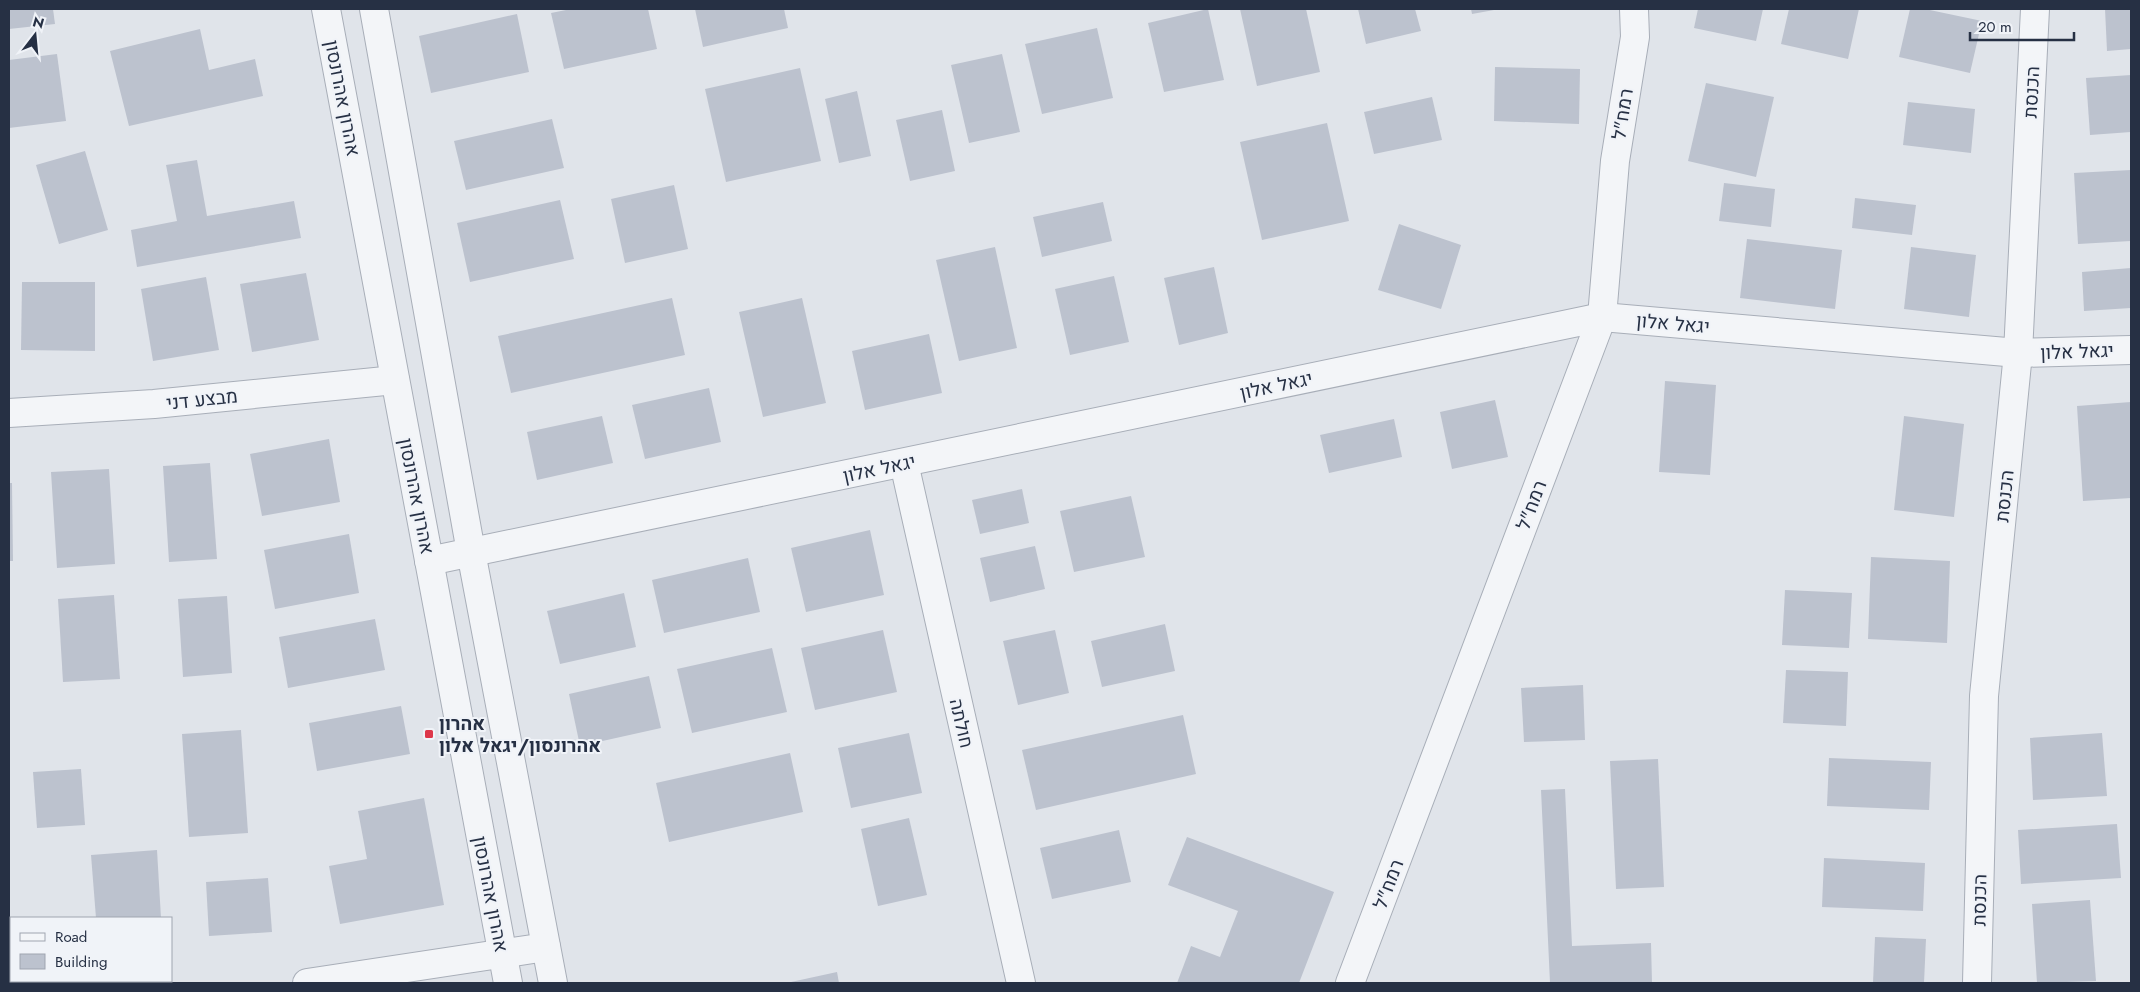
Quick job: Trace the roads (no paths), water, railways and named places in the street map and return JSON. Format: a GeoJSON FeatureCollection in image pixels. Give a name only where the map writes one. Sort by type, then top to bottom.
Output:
{"type":"FeatureCollection","features":[{"type":"Feature","properties":{"kind":"street","name":"אהרון אהרונסון"},"geometry":{"type":"LineString","coordinates":[[326,9],[508,983]]}},
{"type":"Feature","properties":{"kind":"street"},"geometry":{"type":"LineString","coordinates":[[374,9],[471,552],[553,983]]}},
{"type":"Feature","properties":{"kind":"street","name":"רמח\"ל"},"geometry":{"type":"LineString","coordinates":[[1350,983],[1602,317],[1615,161],[1635,36],[1634,9]]}},
{"type":"Feature","properties":{"kind":"street","name":"הכנסת"},"geometry":{"type":"LineString","coordinates":[[1977,983],[1984,696],[2018,353],[2034,9]]}},
{"type":"Feature","properties":{"kind":"street","name":"יגאל אלון"},"geometry":{"type":"LineString","coordinates":[[429,561],[1602,317],[2018,353],[2131,350]]}},
{"type":"Feature","properties":{"kind":"street","name":"מבצע דני"},"geometry":{"type":"LineString","coordinates":[[9,413],[154,404],[395,380]]}},
{"type":"Feature","properties":{"kind":"street","name":"חולתה"},"geometry":{"type":"LineString","coordinates":[[904,463],[1021,983]]}},
{"type":"Feature","properties":{"kind":"street"},"geometry":{"type":"LineString","coordinates":[[307,983],[546,947]]}},
{"type":"Feature","properties":{"kind":"place","name":"אהרון אהרונסון/יגאל אלון"},"geometry":{"type":"Point","coordinates":[429,734]}}]}
